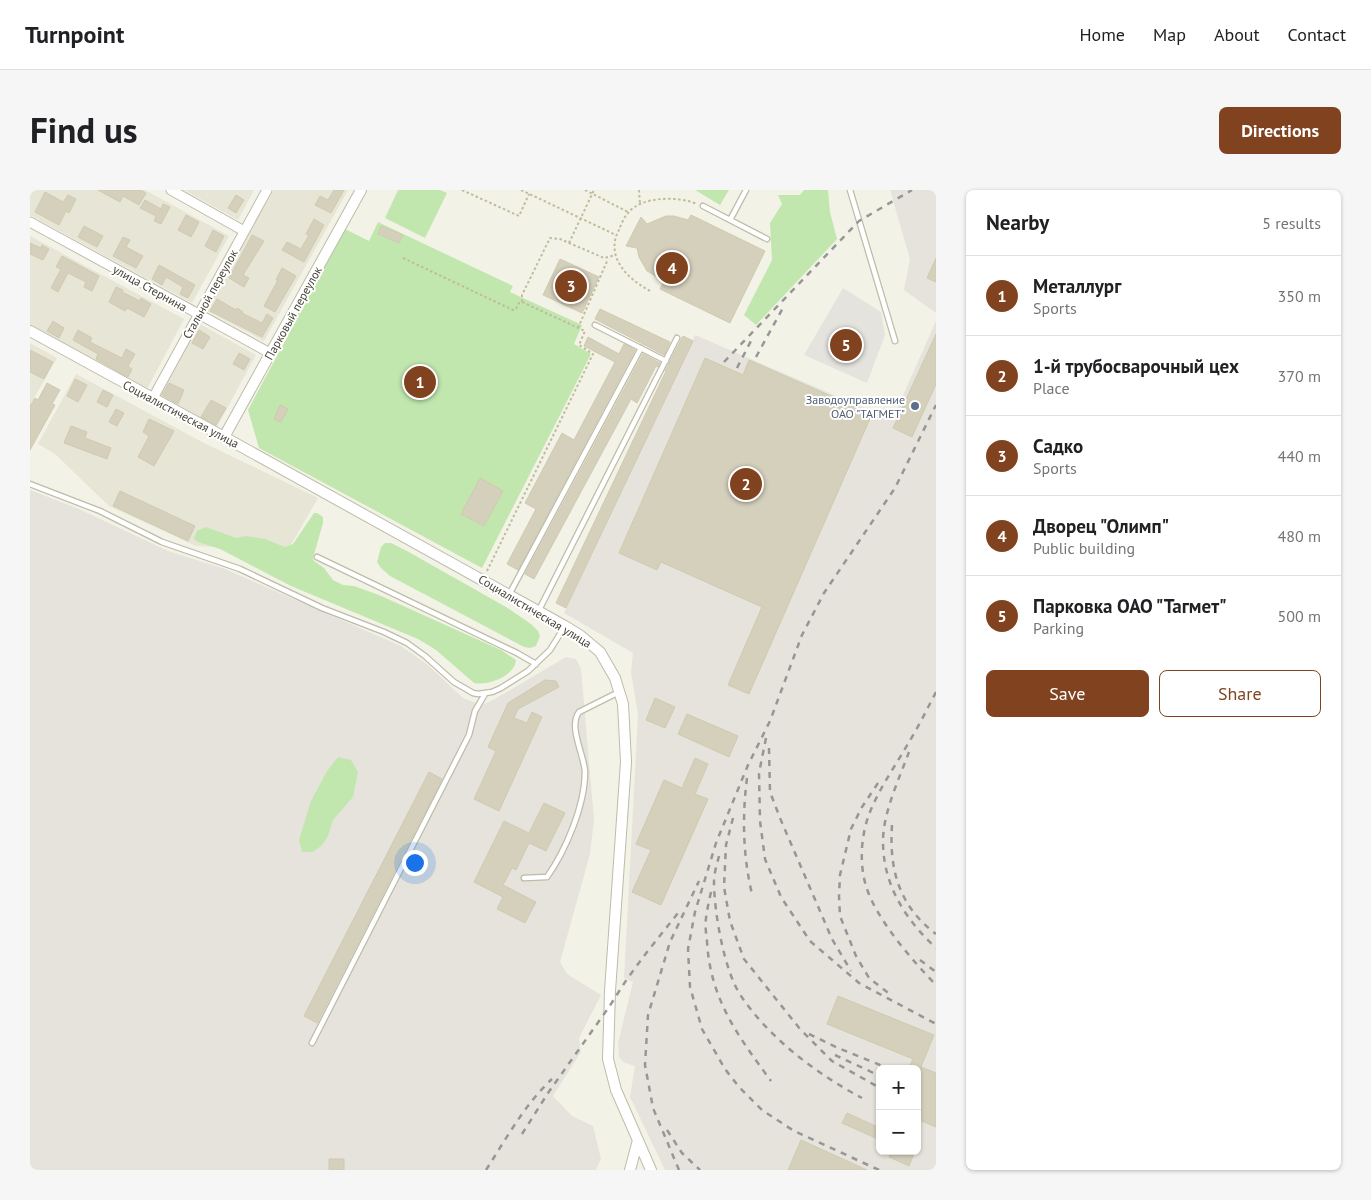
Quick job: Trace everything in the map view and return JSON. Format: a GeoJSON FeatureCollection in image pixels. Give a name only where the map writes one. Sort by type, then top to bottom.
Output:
{"type":"FeatureCollection","features":[{"type":"Feature","properties":{"kind":"street"},"geometry":{"type":"LineString","coordinates":[[171,190],[244,231]]}},
{"type":"Feature","properties":{"kind":"street","name":"Стальной переулок"},"geometry":{"type":"LineString","coordinates":[[153,398],[267,190]]}},
{"type":"Feature","properties":{"kind":"street","name":"Парковый переулок"},"geometry":{"type":"LineString","coordinates":[[224,436],[361,190]]}},
{"type":"Feature","properties":{"kind":"street","name":"улица Стернина"},"geometry":{"type":"LineString","coordinates":[[30,222],[270,353]]}},
{"type":"Feature","properties":{"kind":"street","name":"Социалистическая улица"},"geometry":{"type":"LineString","coordinates":[[30,331],[224,436],[538,611],[581,636],[600,652],[611,669],[620,692],[626,762],[610,991],[608,1060],[616,1090],[651,1170]]}},
{"type":"Feature","properties":{"kind":"street"},"geometry":{"type":"LineString","coordinates":[[630,1170],[638,1140]]}},
{"type":"Feature","properties":{"kind":"lane"},"geometry":{"type":"LineString","coordinates":[[730,220],[746,190]]}},
{"type":"Feature","properties":{"kind":"lane"},"geometry":{"type":"LineString","coordinates":[[850,190],[895,341]]}},
{"type":"Feature","properties":{"kind":"lane"},"geometry":{"type":"LineString","coordinates":[[703,206],[767,240]]}},
{"type":"Feature","properties":{"kind":"lane"},"geometry":{"type":"LineString","coordinates":[[595,325],[666,361]]}},
{"type":"Feature","properties":{"kind":"lane"},"geometry":{"type":"LineString","coordinates":[[538,611],[677,338]]}},
{"type":"Feature","properties":{"kind":"lane"},"geometry":{"type":"LineString","coordinates":[[510,593],[640,348]]}},
{"type":"Feature","properties":{"kind":"lane"},"geometry":{"type":"LineString","coordinates":[[30,484],[100,511],[162,542],[240,569],[322,608],[384,632],[407,643],[467,691],[478,694],[502,688],[528,671],[550,650],[564,626]]}},
{"type":"Feature","properties":{"kind":"lane"},"geometry":{"type":"LineString","coordinates":[[317,557],[509,649],[536,664]]}},
{"type":"Feature","properties":{"kind":"lane"},"geometry":{"type":"LineString","coordinates":[[524,878],[547,876],[554,867],[576,819],[585,771],[575,730],[575,717],[579,712],[620,692]]}},
{"type":"Feature","properties":{"kind":"lane"},"geometry":{"type":"LineString","coordinates":[[312,1043],[469,735],[474,711],[484,694]]}},
{"type":"Feature","properties":{"kind":"path"},"geometry":{"type":"LineString","coordinates":[[462,190],[518,216],[529,194]]}},
{"type":"Feature","properties":{"kind":"path"},"geometry":{"type":"LineString","coordinates":[[521,190],[616,235]]}},
{"type":"Feature","properties":{"kind":"path"},"geometry":{"type":"LineString","coordinates":[[584,190],[628,212]]}},
{"type":"Feature","properties":{"kind":"path"},"geometry":{"type":"LineString","coordinates":[[569,244],[594,190]]}},
{"type":"Feature","properties":{"kind":"path"},"geometry":{"type":"LineString","coordinates":[[638,190],[640,204]]}},
{"type":"Feature","properties":{"kind":"path"},"geometry":{"type":"LineString","coordinates":[[650,291],[631,278],[619,263],[616,255],[614,245],[616,235],[628,212],[648,201],[668,199],[693,202],[703,206]]}},
{"type":"Feature","properties":{"kind":"path"},"geometry":{"type":"LineString","coordinates":[[522,302],[522,295],[550,238],[560,239],[604,258],[616,255]]}},
{"type":"Feature","properties":{"kind":"path"},"geometry":{"type":"LineString","coordinates":[[403,258],[513,310],[516,309],[519,302],[522,302]]}},
{"type":"Feature","properties":{"kind":"path"},"geometry":{"type":"LineString","coordinates":[[578,328],[608,258]]}},
{"type":"Feature","properties":{"kind":"path"},"geometry":{"type":"LineString","coordinates":[[482,580],[593,354],[579,346],[585,331],[522,302]]}},
{"type":"Feature","properties":{"kind":"shaded area"},"geometry":{"type":"Polygon","coordinates":[[[30,190],[145,190],[229,236],[192,303],[30,215],[30,190]]]}},
{"type":"Feature","properties":{"kind":"shaded area"},"geometry":{"type":"Polygon","coordinates":[[[184,190],[254,190],[238,220],[184,190]]]}},
{"type":"Feature","properties":{"kind":"shaded area"},"geometry":{"type":"Polygon","coordinates":[[[274,190],[348,190],[264,341],[205,310],[274,190]]]}},
{"type":"Feature","properties":{"kind":"shaded area"},"geometry":{"type":"Polygon","coordinates":[[[890,190],[936,190],[936,313],[904,290],[910,259],[890,190]]]}},
{"type":"Feature","properties":{"kind":"shaded area"},"geometry":{"type":"Polygon","coordinates":[[[30,236],[184,319],[147,389],[30,326],[30,236]]]}},
{"type":"Feature","properties":{"kind":"shaded area"},"geometry":{"type":"Polygon","coordinates":[[[843,288],[881,312],[885,335],[867,383],[804,355],[843,288]]]}},
{"type":"Feature","properties":{"kind":"shaded area"},"geometry":{"type":"Polygon","coordinates":[[[936,321],[936,1170],[665,1170],[630,1097],[635,1066],[623,1062],[619,1057],[618,1043],[633,982],[624,978],[638,715],[631,672],[633,653],[564,613],[695,335],[892,420],[936,321]]]}},
{"type":"Feature","properties":{"kind":"shaded area"},"geometry":{"type":"Polygon","coordinates":[[[198,323],[256,355],[217,427],[158,397],[198,323]]]}},
{"type":"Feature","properties":{"kind":"shaded area"},"geometry":{"type":"Polygon","coordinates":[[[30,343],[57,358],[30,405],[30,343]]]}},
{"type":"Feature","properties":{"kind":"shaded area"},"geometry":{"type":"Polygon","coordinates":[[[76,374],[204,443],[318,498],[281,562],[236,548],[196,546],[109,506],[55,454],[38,444],[76,374]]]}},
{"type":"Feature","properties":{"kind":"shaded area"},"geometry":{"type":"Polygon","coordinates":[[[30,490],[79,509],[168,551],[225,569],[401,646],[428,665],[463,698],[482,705],[566,657],[576,659],[581,669],[594,820],[590,854],[560,962],[567,974],[601,995],[579,1038],[581,1052],[553,1096],[572,1116],[593,1126],[601,1159],[596,1170],[30,1170],[30,490]]]}},
{"type":"Feature","properties":{"kind":"green space"},"geometry":{"type":"Polygon","coordinates":[[[398,190],[440,190],[447,193],[425,238],[385,218],[398,190]]]}},
{"type":"Feature","properties":{"kind":"green space"},"geometry":{"type":"Polygon","coordinates":[[[695,190],[729,190],[720,205],[695,190]]]}},
{"type":"Feature","properties":{"kind":"green space"},"geometry":{"type":"Polygon","coordinates":[[[804,190],[828,190],[830,212],[837,239],[756,325],[744,315],[772,260],[770,223],[782,204],[778,195],[800,195],[804,190]]]}},
{"type":"Feature","properties":{"kind":"green space"},"geometry":{"type":"Polygon","coordinates":[[[378,222],[513,286],[510,292],[582,325],[574,344],[591,354],[482,568],[259,448],[248,410],[345,229],[369,241],[378,222]]]}},
{"type":"Feature","properties":{"kind":"green space"},"geometry":{"type":"Polygon","coordinates":[[[314,513],[323,517],[323,523],[313,558],[333,580],[343,585],[354,586],[379,595],[501,650],[516,660],[511,671],[500,679],[480,684],[474,683],[436,650],[418,639],[291,586],[220,549],[194,539],[197,531],[206,527],[236,538],[246,536],[265,539],[285,547],[293,544],[314,513]]]}},
{"type":"Feature","properties":{"kind":"green space"},"geometry":{"type":"Polygon","coordinates":[[[385,543],[391,543],[407,551],[506,607],[531,624],[540,636],[536,646],[524,647],[390,576],[377,562],[381,547],[385,543]]]}},
{"type":"Feature","properties":{"kind":"green space"},"geometry":{"type":"Polygon","coordinates":[[[338,757],[351,760],[358,772],[353,797],[333,820],[328,836],[322,845],[313,852],[302,852],[299,840],[311,801],[327,771],[338,757]]]}},
{"type":"Feature","properties":{"kind":"building"},"geometry":{"type":"Polygon","coordinates":[[[98,190],[140,190],[146,193],[139,205],[123,196],[120,202],[98,190]]]}},
{"type":"Feature","properties":{"kind":"building"},"geometry":{"type":"Polygon","coordinates":[[[334,190],[344,190],[331,213],[315,205],[320,196],[328,200],[334,190]]]}},
{"type":"Feature","properties":{"kind":"building"},"geometry":{"type":"Polygon","coordinates":[[[45,192],[63,202],[68,195],[76,199],[69,213],[66,211],[59,225],[35,212],[45,192]]]}},
{"type":"Feature","properties":{"kind":"building"},"geometry":{"type":"Polygon","coordinates":[[[236,195],[244,200],[236,213],[228,208],[236,195]]]}},
{"type":"Feature","properties":{"kind":"building"},"geometry":{"type":"Polygon","coordinates":[[[145,200],[161,209],[163,204],[170,207],[161,224],[154,221],[156,216],[140,208],[145,200]]]}},
{"type":"Feature","properties":{"kind":"building"},"geometry":{"type":"Polygon","coordinates":[[[186,215],[199,222],[191,237],[178,230],[186,215]]]}},
{"type":"Feature","properties":{"kind":"building"},"geometry":{"type":"Polygon","coordinates":[[[691,215],[765,251],[730,323],[660,289],[664,281],[647,271],[639,257],[637,248],[626,246],[641,217],[647,224],[666,216],[688,220],[691,215]]]}},
{"type":"Feature","properties":{"kind":"building"},"geometry":{"type":"Polygon","coordinates":[[[314,219],[324,225],[304,262],[282,250],[287,242],[301,249],[309,235],[306,234],[314,219]]]}},
{"type":"Feature","properties":{"kind":"building"},"geometry":{"type":"Polygon","coordinates":[[[84,226],[103,236],[97,247],[78,237],[84,226]]]}},
{"type":"Feature","properties":{"kind":"building"},"geometry":{"type":"Polygon","coordinates":[[[381,226],[403,235],[399,243],[378,234],[381,226]]]}},
{"type":"Feature","properties":{"kind":"building"},"geometry":{"type":"Polygon","coordinates":[[[213,230],[224,236],[216,252],[205,246],[213,230]]]}},
{"type":"Feature","properties":{"kind":"building"},"geometry":{"type":"Polygon","coordinates":[[[252,235],[264,241],[243,275],[249,278],[244,287],[229,278],[252,235]]]}},
{"type":"Feature","properties":{"kind":"building"},"geometry":{"type":"Polygon","coordinates":[[[123,237],[130,240],[126,247],[143,256],[136,268],[113,256],[123,237]]]}},
{"type":"Feature","properties":{"kind":"building"},"geometry":{"type":"Polygon","coordinates":[[[30,243],[41,248],[42,245],[49,249],[43,260],[30,254],[30,243]]]}},
{"type":"Feature","properties":{"kind":"building"},"geometry":{"type":"Polygon","coordinates":[[[62,256],[99,276],[92,291],[84,287],[86,282],[68,273],[58,292],[51,288],[61,269],[56,267],[62,256]]]}},
{"type":"Feature","properties":{"kind":"building"},"geometry":{"type":"Polygon","coordinates":[[[936,258],[936,282],[927,278],[936,258]]]}},
{"type":"Feature","properties":{"kind":"building"},"geometry":{"type":"Polygon","coordinates":[[[560,259],[599,277],[582,313],[543,295],[560,259]]]}},
{"type":"Feature","properties":{"kind":"building"},"geometry":{"type":"Polygon","coordinates":[[[159,265],[195,285],[188,298],[180,294],[183,287],[166,277],[162,285],[152,279],[159,265]]]}},
{"type":"Feature","properties":{"kind":"building"},"geometry":{"type":"Polygon","coordinates":[[[282,268],[296,276],[275,312],[264,306],[278,280],[276,280],[282,268]]]}},
{"type":"Feature","properties":{"kind":"building"},"geometry":{"type":"Polygon","coordinates":[[[116,287],[140,301],[141,298],[151,304],[144,317],[127,308],[125,311],[109,302],[116,287]]]}},
{"type":"Feature","properties":{"kind":"building"},"geometry":{"type":"Polygon","coordinates":[[[217,299],[262,323],[267,314],[273,318],[262,337],[210,311],[217,299]]]}},
{"type":"Feature","properties":{"kind":"building"},"geometry":{"type":"Polygon","coordinates":[[[600,309],[670,342],[664,355],[595,319],[600,309]]]}},
{"type":"Feature","properties":{"kind":"building"},"geometry":{"type":"Polygon","coordinates":[[[53,321],[64,328],[59,338],[47,331],[53,321]]]}},
{"type":"Feature","properties":{"kind":"building"},"geometry":{"type":"Polygon","coordinates":[[[78,330],[92,338],[90,342],[122,358],[126,349],[135,354],[128,366],[132,369],[128,377],[96,359],[98,354],[73,340],[78,330]]]}},
{"type":"Feature","properties":{"kind":"building"},"geometry":{"type":"Polygon","coordinates":[[[199,330],[210,337],[203,349],[192,343],[199,330]]]}},
{"type":"Feature","properties":{"kind":"building","name":"Заводоуправление ОАО \"ТАГМЕТ\""},"geometry":{"type":"Polygon","coordinates":[[[936,334],[936,384],[912,437],[893,428],[936,334]]]}},
{"type":"Feature","properties":{"kind":"building"},"geometry":{"type":"Polygon","coordinates":[[[683,336],[693,341],[566,608],[556,603],[683,336]]]}},
{"type":"Feature","properties":{"kind":"building"},"geometry":{"type":"Polygon","coordinates":[[[588,337],[619,354],[624,344],[635,350],[518,570],[507,564],[536,509],[525,503],[562,433],[574,440],[615,362],[584,346],[588,337]]]}},
{"type":"Feature","properties":{"kind":"building"},"geometry":{"type":"Polygon","coordinates":[[[30,350],[53,362],[44,379],[30,372],[30,350]]]}},
{"type":"Feature","properties":{"kind":"building"},"geometry":{"type":"Polygon","coordinates":[[[239,353],[250,359],[244,370],[233,364],[239,353]]]}},
{"type":"Feature","properties":{"kind":"building"},"geometry":{"type":"Polygon","coordinates":[[[643,354],[660,363],[658,367],[656,366],[637,403],[631,399],[534,579],[525,574],[643,354]]]}},
{"type":"Feature","properties":{"kind":"building"},"geometry":{"type":"Polygon","coordinates":[[[705,358],[743,375],[749,360],[872,414],[749,694],[728,685],[762,607],[661,562],[657,570],[619,553],[705,358]]]}},
{"type":"Feature","properties":{"kind":"building"},"geometry":{"type":"Polygon","coordinates":[[[75,379],[87,385],[78,402],[67,396],[75,379]]]}},
{"type":"Feature","properties":{"kind":"building"},"geometry":{"type":"Polygon","coordinates":[[[47,383],[60,390],[52,404],[55,405],[30,450],[30,406],[35,398],[38,400],[47,383]]]}},
{"type":"Feature","properties":{"kind":"building"},"geometry":{"type":"Polygon","coordinates":[[[169,383],[184,390],[178,404],[162,395],[169,383]]]}},
{"type":"Feature","properties":{"kind":"building"},"geometry":{"type":"Polygon","coordinates":[[[103,390],[113,395],[107,407],[97,402],[103,390]]]}},
{"type":"Feature","properties":{"kind":"building"},"geometry":{"type":"Polygon","coordinates":[[[211,400],[226,408],[216,425],[201,417],[211,400]]]}},
{"type":"Feature","properties":{"kind":"building"},"geometry":{"type":"Polygon","coordinates":[[[280,405],[288,409],[281,422],[274,419],[280,405]]]}},
{"type":"Feature","properties":{"kind":"building"},"geometry":{"type":"Polygon","coordinates":[[[116,409],[124,413],[117,426],[109,422],[116,409]]]}},
{"type":"Feature","properties":{"kind":"building"},"geometry":{"type":"Polygon","coordinates":[[[149,419],[174,431],[154,466],[138,457],[149,436],[143,432],[149,419]]]}},
{"type":"Feature","properties":{"kind":"building"},"geometry":{"type":"Polygon","coordinates":[[[71,426],[87,432],[85,438],[111,448],[107,459],[64,443],[71,426]]]}},
{"type":"Feature","properties":{"kind":"building"},"geometry":{"type":"Polygon","coordinates":[[[480,478],[503,491],[484,526],[461,514],[480,478]]]}},
{"type":"Feature","properties":{"kind":"building"},"geometry":{"type":"Polygon","coordinates":[[[120,491],[195,526],[188,541],[113,506],[120,491]]]}},
{"type":"Feature","properties":{"kind":"building"},"geometry":{"type":"Polygon","coordinates":[[[545,680],[556,681],[559,687],[518,709],[514,718],[527,723],[532,712],[542,717],[499,811],[474,799],[496,751],[488,747],[508,703],[545,680]]]}},
{"type":"Feature","properties":{"kind":"building"},"geometry":{"type":"Polygon","coordinates":[[[655,698],[675,707],[665,728],[646,720],[655,698]]]}},
{"type":"Feature","properties":{"kind":"building"},"geometry":{"type":"Polygon","coordinates":[[[687,714],[738,736],[729,757],[678,734],[687,714]]]}},
{"type":"Feature","properties":{"kind":"building"},"geometry":{"type":"Polygon","coordinates":[[[695,758],[708,764],[695,794],[708,799],[661,905],[632,892],[651,850],[636,844],[664,780],[682,788],[695,758]]]}},
{"type":"Feature","properties":{"kind":"building"},"geometry":{"type":"Polygon","coordinates":[[[429,772],[442,779],[317,1023],[304,1016],[429,772]]]}},
{"type":"Feature","properties":{"kind":"building"},"geometry":{"type":"Polygon","coordinates":[[[544,803],[565,813],[546,851],[529,843],[516,870],[512,868],[503,885],[536,902],[525,923],[497,909],[503,897],[474,882],[504,821],[529,833],[544,803]]]}},
{"type":"Feature","properties":{"kind":"building"},"geometry":{"type":"Polygon","coordinates":[[[838,996],[934,1035],[921,1067],[921,1065],[910,1065],[913,1059],[827,1024],[838,996]]]}},
{"type":"Feature","properties":{"kind":"building"},"geometry":{"type":"Polygon","coordinates":[[[921,1067],[936,1073],[936,1127],[921,1121],[921,1067]]]}},
{"type":"Feature","properties":{"kind":"building"},"geometry":{"type":"Polygon","coordinates":[[[847,1113],[876,1126],[876,1138],[842,1123],[847,1113]]]}},
{"type":"Feature","properties":{"kind":"building"},"geometry":{"type":"Polygon","coordinates":[[[801,1140],[867,1170],[788,1170],[801,1140]]]}},
{"type":"Feature","properties":{"kind":"building"},"geometry":{"type":"Polygon","coordinates":[[[890,1155],[913,1155],[909,1166],[889,1157],[890,1155]]]}},
{"type":"Feature","properties":{"kind":"building"},"geometry":{"type":"Polygon","coordinates":[[[329,1159],[344,1159],[344,1170],[329,1170],[329,1159]]]}},
{"type":"Feature","properties":{"kind":"railway"},"geometry":{"type":"LineString","coordinates":[[724,362],[859,221],[912,190]]}},
{"type":"Feature","properties":{"kind":"railway"},"geometry":{"type":"LineString","coordinates":[[756,357],[784,306]]}},
{"type":"Feature","properties":{"kind":"railway"},"geometry":{"type":"LineString","coordinates":[[737,368],[753,337]]}},
{"type":"Feature","properties":{"kind":"railway"},"geometry":{"type":"LineString","coordinates":[[879,1170],[794,1131],[762,1110],[739,1087],[725,1069],[702,1029],[690,987],[688,949],[695,912],[716,843],[748,765],[770,721],[802,635],[824,593],[895,488],[936,405]]}},
{"type":"Feature","properties":{"kind":"railway"},"geometry":{"type":"LineString","coordinates":[[936,692],[874,803],[867,821],[862,849],[862,868],[866,886],[878,912],[916,964],[936,985]]}},
{"type":"Feature","properties":{"kind":"railway"},"geometry":{"type":"LineString","coordinates":[[766,738],[759,773],[760,821],[765,859],[781,897],[810,941],[859,983],[936,1024]]}},
{"type":"Feature","properties":{"kind":"railway"},"geometry":{"type":"LineString","coordinates":[[769,748],[770,792],[832,939],[851,971]]}},
{"type":"Feature","properties":{"kind":"railway"},"geometry":{"type":"LineString","coordinates":[[909,752],[892,796],[886,819],[883,841],[884,857],[887,872],[898,900],[915,925],[936,948]]}},
{"type":"Feature","properties":{"kind":"railway"},"geometry":{"type":"LineString","coordinates":[[747,778],[744,836],[752,894]]}},
{"type":"Feature","properties":{"kind":"railway"},"geometry":{"type":"LineString","coordinates":[[878,783],[862,807],[851,829],[840,875],[840,916],[856,956],[869,978],[891,995]]}},
{"type":"Feature","properties":{"kind":"railway"},"geometry":{"type":"LineString","coordinates":[[733,818],[726,845],[724,887],[730,921],[744,959],[800,1029],[832,1061],[876,1086]]}},
{"type":"Feature","properties":{"kind":"railway"},"geometry":{"type":"LineString","coordinates":[[892,825],[892,857],[899,886],[913,911],[936,934]]}},
{"type":"Feature","properties":{"kind":"railway"},"geometry":{"type":"LineString","coordinates":[[719,856],[714,882],[718,924],[725,957],[741,996],[780,1041],[812,1067],[862,1098]]}},
{"type":"Feature","properties":{"kind":"railway"},"geometry":{"type":"LineString","coordinates":[[679,1170],[653,1108],[645,1065],[648,1015],[670,942],[699,881]]}},
{"type":"Feature","properties":{"kind":"railway"},"geometry":{"type":"LineString","coordinates":[[711,892],[706,915],[706,927],[709,962],[714,981],[720,999],[737,1032],[771,1081]]}},
{"type":"Feature","properties":{"kind":"railway"},"geometry":{"type":"LineString","coordinates":[[522,1134],[627,979],[678,913]]}},
{"type":"Feature","properties":{"kind":"railway"},"geometry":{"type":"LineString","coordinates":[[920,960],[936,972]]}},
{"type":"Feature","properties":{"kind":"railway"},"geometry":{"type":"LineString","coordinates":[[809,1034],[880,1065]]}},
{"type":"Feature","properties":{"kind":"railway"},"geometry":{"type":"LineString","coordinates":[[835,1055],[876,1074]]}},
{"type":"Feature","properties":{"kind":"railway"},"geometry":{"type":"LineString","coordinates":[[486,1170],[533,1099],[552,1079]]}},
{"type":"Feature","properties":{"kind":"railway"},"geometry":{"type":"LineString","coordinates":[[667,1130],[682,1153],[700,1170]]}},
{"type":"Feature","properties":{"kind":"place","name":"Дворец \"Олимп\""},"geometry":{"type":"Point","coordinates":[672,268]}},
{"type":"Feature","properties":{"kind":"place","name":"Садко"},"geometry":{"type":"Point","coordinates":[571,286]}},
{"type":"Feature","properties":{"kind":"place","name":"Парковка ОАО \"Тагмет\""},"geometry":{"type":"Point","coordinates":[846,345]}},
{"type":"Feature","properties":{"kind":"place","name":"Металлург"},"geometry":{"type":"Point","coordinates":[420,382]}},
{"type":"Feature","properties":{"kind":"place","name":"Заводоуправление ОАО \"ТАГМЕТ\""},"geometry":{"type":"Point","coordinates":[915,406]}},
{"type":"Feature","properties":{"kind":"place","name":"1-й трубосварочный цех"},"geometry":{"type":"Point","coordinates":[746,484]}}]}
